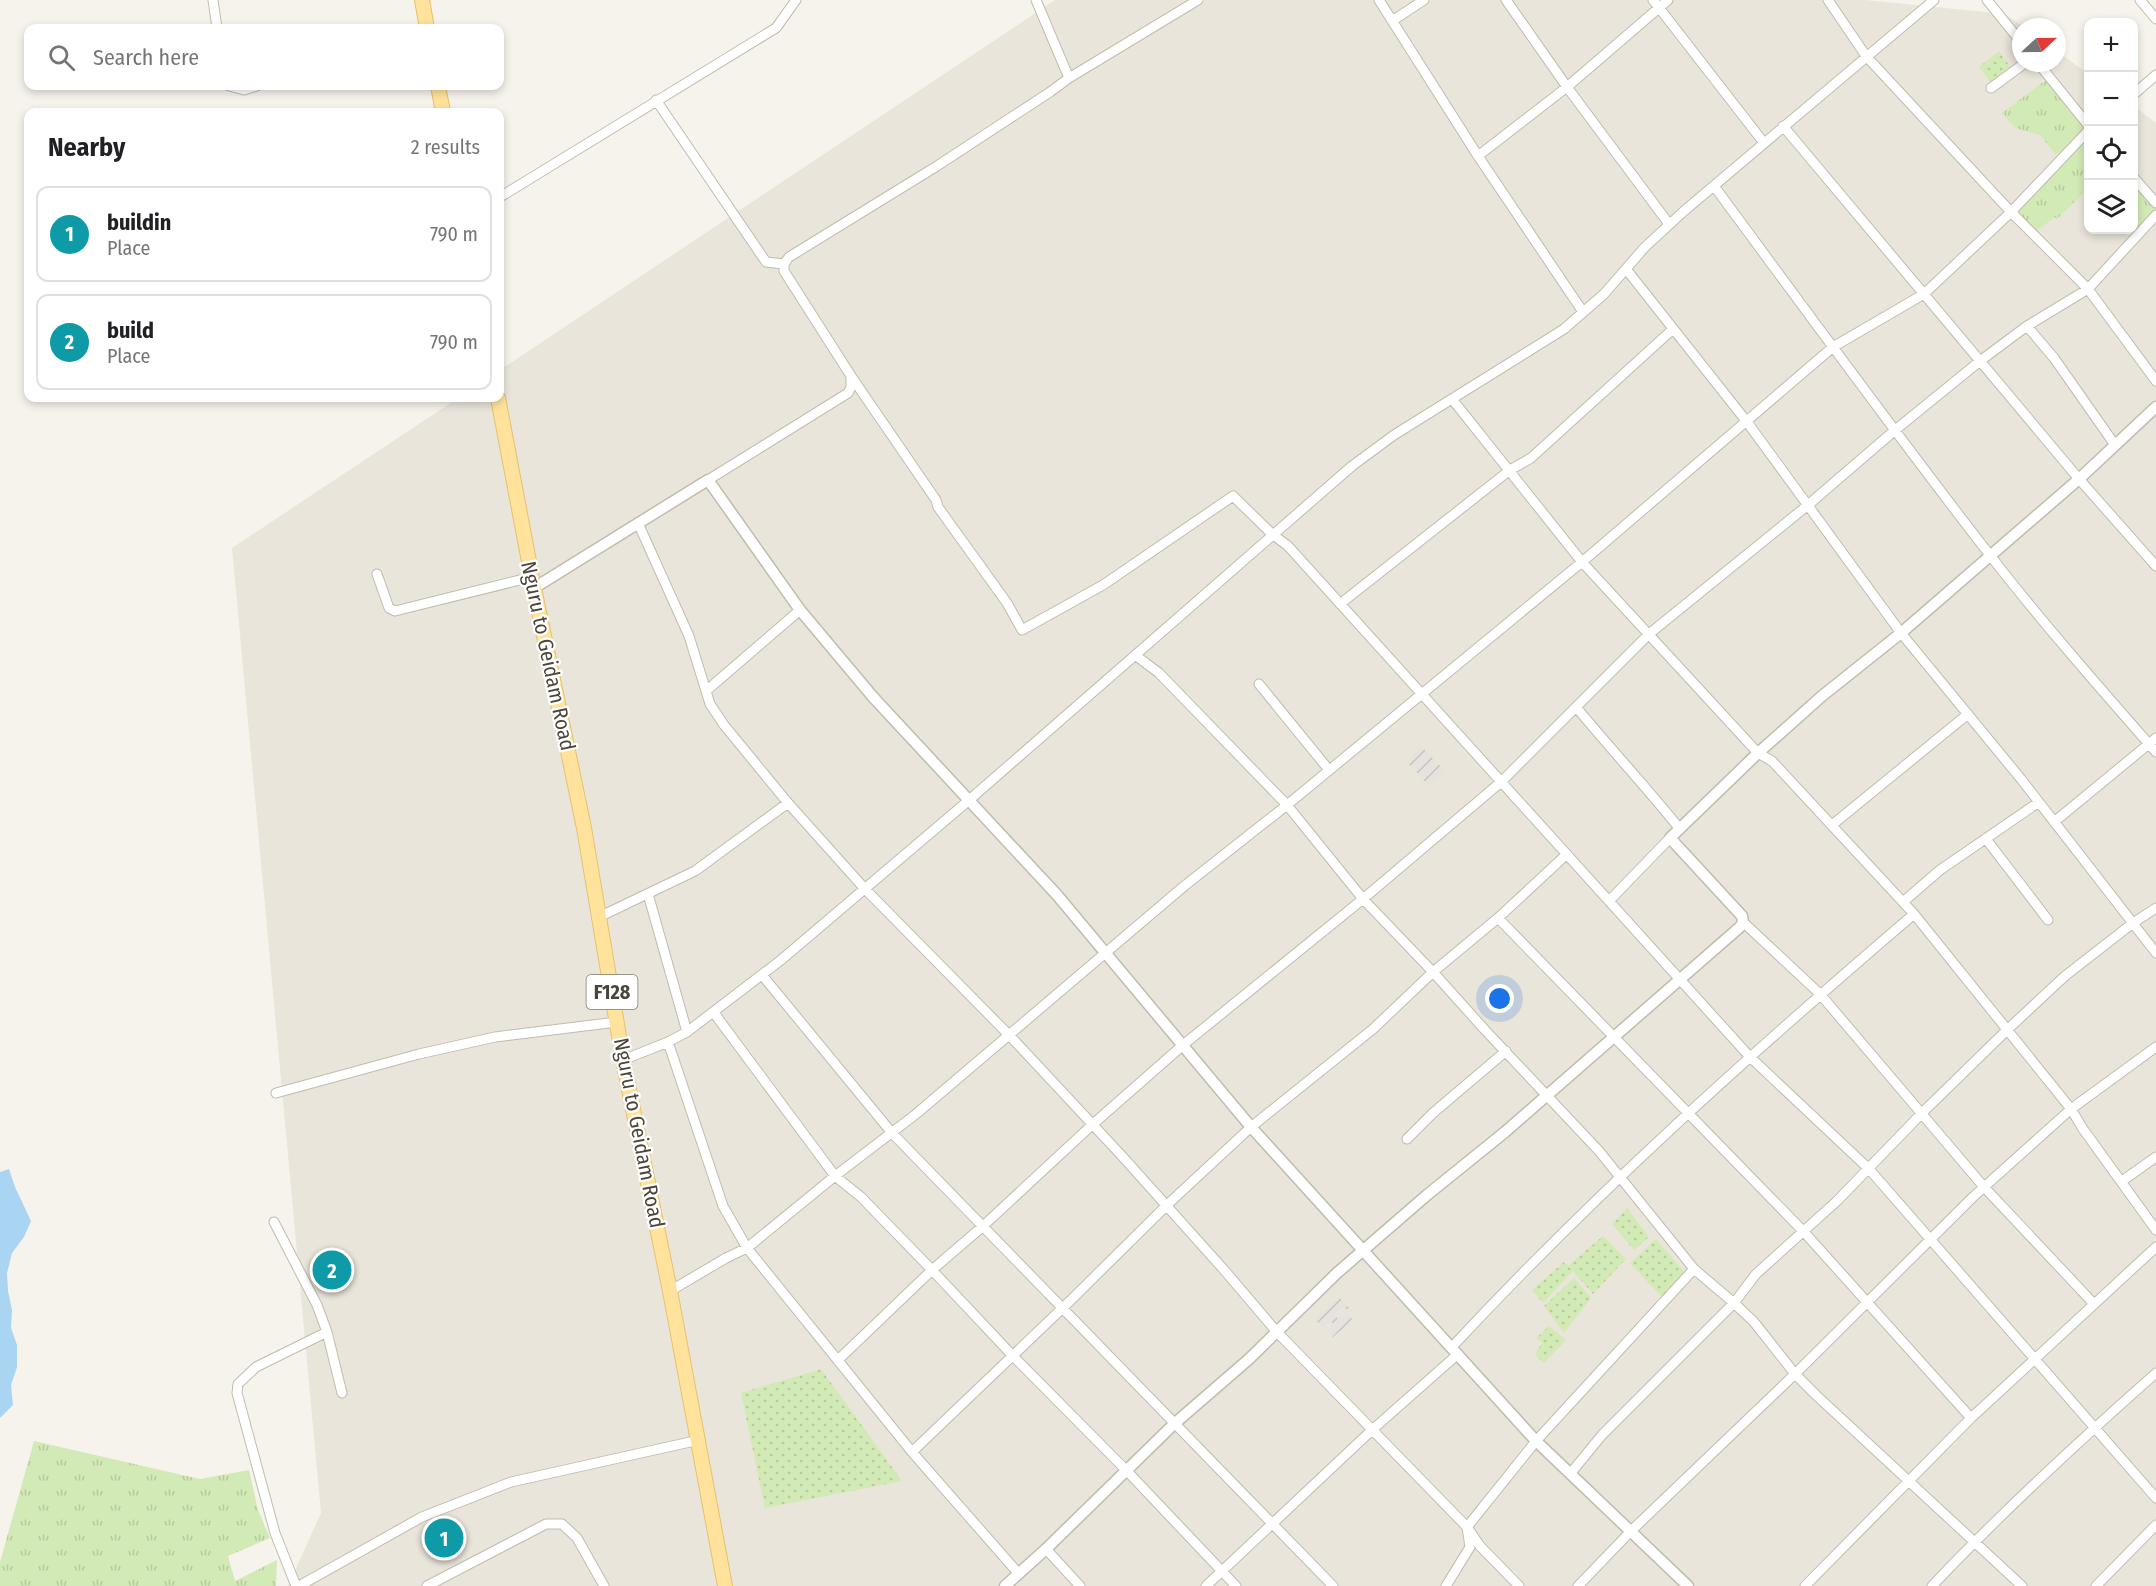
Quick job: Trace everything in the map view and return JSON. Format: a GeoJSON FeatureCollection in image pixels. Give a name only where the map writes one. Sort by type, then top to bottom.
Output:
{"type":"FeatureCollection","features":[{"type":"Feature","properties":{"kind":"main road"},"geometry":{"type":"LineString","coordinates":[[422,0],[427,24]]}},
{"type":"Feature","properties":{"kind":"main road"},"geometry":{"type":"LineString","coordinates":[[439,90],[442,108]]}},
{"type":"Feature","properties":{"kind":"main road","name":"Nguru to Geidam Road"},"geometry":{"type":"LineString","coordinates":[[499,402],[584,828],[623,1060],[699,1440],[725,1586]]}},
{"type":"Feature","properties":{"kind":"street"},"geometry":{"type":"LineString","coordinates":[[213,0],[216,24]]}},
{"type":"Feature","properties":{"kind":"street"},"geometry":{"type":"LineString","coordinates":[[504,195],[776,28],[796,0]]}},
{"type":"Feature","properties":{"kind":"street"},"geometry":{"type":"LineString","coordinates":[[1036,0],[1069,78]]}},
{"type":"Feature","properties":{"kind":"street"},"geometry":{"type":"LineString","coordinates":[[1198,0],[1069,78],[937,166],[789,257],[784,264],[784,271],[851,376],[936,500],[938,507],[1007,603],[1022,630],[1103,585],[1233,496],[1272,534],[1288,546],[1750,1057],[1869,1169],[2156,1498]]}},
{"type":"Feature","properties":{"kind":"street"},"geometry":{"type":"LineString","coordinates":[[1380,0],[1478,156],[1583,312]]}},
{"type":"Feature","properties":{"kind":"street"},"geometry":{"type":"LineString","coordinates":[[1392,21],[1424,0]]}},
{"type":"Feature","properties":{"kind":"street"},"geometry":{"type":"LineString","coordinates":[[1506,0],[1567,87],[1669,224]]}},
{"type":"Feature","properties":{"kind":"street"},"geometry":{"type":"LineString","coordinates":[[1478,156],[1567,87],[1656,4],[1668,0]]}},
{"type":"Feature","properties":{"kind":"street"},"geometry":{"type":"LineString","coordinates":[[1828,0],[1866,56],[2011,212],[2088,289],[2156,381]]}},
{"type":"Feature","properties":{"kind":"street"},"geometry":{"type":"LineString","coordinates":[[623,1060],[687,1032],[762,975],[968,801],[1352,466],[1394,435],[1564,328],[1604,294],[1645,247],[1669,224],[1934,0]]}},
{"type":"Feature","properties":{"kind":"street"},"geometry":{"type":"LineString","coordinates":[[1988,0],[2012,31]]}},
{"type":"Feature","properties":{"kind":"street"},"geometry":{"type":"LineString","coordinates":[[2140,0],[2156,19]]}},
{"type":"Feature","properties":{"kind":"street"},"geometry":{"type":"LineString","coordinates":[[1656,4],[1764,143]]}},
{"type":"Feature","properties":{"kind":"street"},"geometry":{"type":"LineString","coordinates":[[1991,88],[2013,72]]}},
{"type":"Feature","properties":{"kind":"street"},"geometry":{"type":"LineString","coordinates":[[2045,72],[2084,120]]}},
{"type":"Feature","properties":{"kind":"street"},"geometry":{"type":"LineString","coordinates":[[2138,90],[2156,75]]}},
{"type":"Feature","properties":{"kind":"street"},"geometry":{"type":"LineString","coordinates":[[656,100],[766,262],[784,264]]}},
{"type":"Feature","properties":{"kind":"street"},"geometry":{"type":"LineString","coordinates":[[1783,126],[2079,479],[2156,566]]}},
{"type":"Feature","properties":{"kind":"street"},"geometry":{"type":"LineString","coordinates":[[670,1291],[747,1248],[892,1133],[1010,1036],[1183,887],[1287,805],[1582,562],[1833,347],[1924,294],[2011,212],[2084,135]]}},
{"type":"Feature","properties":{"kind":"street"},"geometry":{"type":"LineString","coordinates":[[2136,180],[2156,204]]}},
{"type":"Feature","properties":{"kind":"street"},"geometry":{"type":"LineString","coordinates":[[1714,186],[1894,431],[1990,555],[2072,656],[2154,745],[2054,822]]}},
{"type":"Feature","properties":{"kind":"street"},"geometry":{"type":"LineString","coordinates":[[838,1360],[932,1270],[1092,1125],[1184,1045],[1363,899],[1501,782],[1649,634],[1980,361],[2027,326],[2088,289],[2156,215]]}},
{"type":"Feature","properties":{"kind":"street"},"geometry":{"type":"LineString","coordinates":[[1626,269],[1747,422],[1901,633],[2039,802],[2156,953]]}},
{"type":"Feature","properties":{"kind":"street"},"geometry":{"type":"LineString","coordinates":[[2027,326],[2054,358],[2115,445]]}},
{"type":"Feature","properties":{"kind":"street"},"geometry":{"type":"LineString","coordinates":[[1340,604],[1509,470],[1531,458],[1673,329]]}},
{"type":"Feature","properties":{"kind":"street"},"geometry":{"type":"LineString","coordinates":[[376,574],[389,608],[394,611],[533,582],[638,523],[848,393],[851,387],[851,376]]}},
{"type":"Feature","properties":{"kind":"street"},"geometry":{"type":"LineString","coordinates":[[1452,399],[1582,562],[1758,753],[1772,761],[1914,914],[2071,1109],[2156,1230]]}},
{"type":"Feature","properties":{"kind":"street"},"geometry":{"type":"LineString","coordinates":[[1609,901],[1758,753],[1822,696],[1901,633],[2079,479],[2156,407]]}},
{"type":"Feature","properties":{"kind":"street"},"geometry":{"type":"LineString","coordinates":[[708,480],[800,610],[873,697],[1057,895],[1251,1127],[1536,1441],[1688,1586]]}},
{"type":"Feature","properties":{"kind":"street"},"geometry":{"type":"LineString","coordinates":[[638,523],[689,636],[710,704],[724,725],[788,803],[865,888],[1010,1036],[1167,1205],[1276,1330],[1467,1527],[1480,1546],[1519,1586]]}},
{"type":"Feature","properties":{"kind":"street"},"geometry":{"type":"LineString","coordinates":[[706,691],[800,610]]}},
{"type":"Feature","properties":{"kind":"street"},"geometry":{"type":"LineString","coordinates":[[1135,655],[1159,673],[1287,805],[1363,899],[1599,1151],[1694,1269],[1754,1322],[1795,1374],[1817,1396],[2022,1586]]}},
{"type":"Feature","properties":{"kind":"street"},"geometry":{"type":"LineString","coordinates":[[1259,684],[1329,770]]}},
{"type":"Feature","properties":{"kind":"street"},"geometry":{"type":"LineString","coordinates":[[1576,707],[1680,829]]}},
{"type":"Feature","properties":{"kind":"street"},"geometry":{"type":"LineString","coordinates":[[1832,825],[1968,714]]}},
{"type":"Feature","properties":{"kind":"street"},"geometry":{"type":"LineString","coordinates":[[1903,902],[1940,870],[2039,802]]}},
{"type":"Feature","properties":{"kind":"street"},"geometry":{"type":"LineString","coordinates":[[599,917],[695,871],[788,803]]}},
{"type":"Feature","properties":{"kind":"street"},"geometry":{"type":"LineString","coordinates":[[1670,838],[1742,916],[1743,922],[1820,994],[1984,1186],[2094,1304]]}},
{"type":"Feature","properties":{"kind":"street"},"geometry":{"type":"LineString","coordinates":[[1986,839],[2048,920]]}},
{"type":"Feature","properties":{"kind":"street"},"geometry":{"type":"LineString","coordinates":[[912,1452],[1167,1205],[1251,1127],[1373,1029],[1433,972],[1498,918],[1567,854]]}},
{"type":"Feature","properties":{"kind":"street"},"geometry":{"type":"LineString","coordinates":[[648,894],[687,1032]]}},
{"type":"Feature","properties":{"kind":"street"},"geometry":{"type":"LineString","coordinates":[[1570,1474],[1602,1435],[1734,1302],[1756,1274],[1804,1232],[1869,1169],[1922,1113],[2007,1030],[2065,976],[2156,908]]}},
{"type":"Feature","properties":{"kind":"street"},"geometry":{"type":"LineString","coordinates":[[1206,1586],[1455,1351],[1512,1283],[1620,1177],[1820,994],[1914,914]]}},
{"type":"Feature","properties":{"kind":"street"},"geometry":{"type":"LineString","coordinates":[[1498,918],[1804,1232],[1971,1418]]}},
{"type":"Feature","properties":{"kind":"street"},"geometry":{"type":"LineString","coordinates":[[1005,1586],[1174,1424],[1249,1359],[1276,1330],[1364,1250],[1680,981],[1743,922]]}},
{"type":"Feature","properties":{"kind":"street"},"geometry":{"type":"LineString","coordinates":[[762,975],[892,1133],[1333,1586]]}},
{"type":"Feature","properties":{"kind":"street"},"geometry":{"type":"LineString","coordinates":[[714,1013],[835,1176],[861,1197],[1236,1586]]}},
{"type":"Feature","properties":{"kind":"street"},"geometry":{"type":"LineString","coordinates":[[276,1093],[419,1054],[495,1038],[617,1022]]}},
{"type":"Feature","properties":{"kind":"street"},"geometry":{"type":"LineString","coordinates":[[668,1042],[723,1206],[747,1248],[912,1452],[1019,1574]]}},
{"type":"Feature","properties":{"kind":"street"},"geometry":{"type":"LineString","coordinates":[[1578,1586],[1631,1531],[1795,1374],[1984,1186],[2071,1109],[2156,1047]]}},
{"type":"Feature","properties":{"kind":"street"},"geometry":{"type":"LineString","coordinates":[[1407,1139],[1433,1113],[1506,1051]]}},
{"type":"Feature","properties":{"kind":"street"},"geometry":{"type":"LineString","coordinates":[[2122,1181],[2156,1157]]}},
{"type":"Feature","properties":{"kind":"street"},"geometry":{"type":"LineString","coordinates":[[274,1222],[317,1305],[327,1332],[342,1393]]}},
{"type":"Feature","properties":{"kind":"street"},"geometry":{"type":"LineString","coordinates":[[1805,1586],[1971,1418],[2156,1247]]}},
{"type":"Feature","properties":{"kind":"street"},"geometry":{"type":"LineString","coordinates":[[1446,1586],[1470,1547],[1467,1527],[1536,1441],[1694,1269]]}},
{"type":"Feature","properties":{"kind":"street"},"geometry":{"type":"LineString","coordinates":[[327,1332],[256,1367],[237,1384],[237,1393],[275,1533],[298,1586],[422,1516],[511,1482],[699,1440]]}},
{"type":"Feature","properties":{"kind":"street"},"geometry":{"type":"LineString","coordinates":[[1932,1586],[1974,1542],[2093,1428],[2156,1373]]}},
{"type":"Feature","properties":{"kind":"street"},"geometry":{"type":"LineString","coordinates":[[427,1586],[546,1524],[562,1524],[577,1538],[604,1586]]}},
{"type":"Feature","properties":{"kind":"street"},"geometry":{"type":"LineString","coordinates":[[2096,1586],[2156,1525]]}},
{"type":"Feature","properties":{"kind":"street"},"geometry":{"type":"LineString","coordinates":[[1046,1548],[1080,1586]]}},
{"type":"Feature","properties":{"kind":"shaded area"},"geometry":{"type":"Polygon","coordinates":[[[1055,0],[1865,0],[2005,14],[2012,19],[2012,72],[2066,72],[2066,58],[2084,71],[2084,234],[2138,234],[2138,109],[2156,123],[2156,1586],[288,1586],[321,1513],[232,548],[452,402],[504,402],[504,367],[1055,0]]]}},
{"type":"Feature","properties":{"kind":"shaded area"},"geometry":{"type":"Polygon","coordinates":[[[1421,746],[1445,771],[1428,785],[1407,762],[1421,746]]]}},
{"type":"Feature","properties":{"kind":"shaded area"},"geometry":{"type":"Polygon","coordinates":[[[1339,1297],[1355,1314],[1343,1307],[1334,1314],[1338,1319],[1346,1312],[1353,1320],[1333,1337],[1326,1331],[1333,1324],[1331,1321],[1323,1327],[1314,1319],[1339,1297]]]}},
{"type":"Feature","properties":{"kind":"green space"},"geometry":{"type":"Polygon","coordinates":[[[1999,51],[2011,68],[1993,85],[1979,67],[1999,51]]]}},
{"type":"Feature","properties":{"kind":"green space"},"geometry":{"type":"Polygon","coordinates":[[[2047,79],[2084,126],[2084,134],[2056,155],[2040,135],[2015,128],[2002,113],[2047,79]]]}},
{"type":"Feature","properties":{"kind":"green space"},"geometry":{"type":"Polygon","coordinates":[[[2084,139],[2084,193],[2057,219],[2055,217],[2035,232],[2016,212],[2084,139]]]}},
{"type":"Feature","properties":{"kind":"green space"},"geometry":{"type":"Polygon","coordinates":[[[2138,185],[2156,205],[2156,212],[2138,229],[2138,185]]]}},
{"type":"Feature","properties":{"kind":"green space"},"geometry":{"type":"Polygon","coordinates":[[[1627,1208],[1649,1237],[1634,1250],[1612,1224],[1627,1208]]]}},
{"type":"Feature","properties":{"kind":"green space"},"geometry":{"type":"Polygon","coordinates":[[[1603,1236],[1626,1259],[1593,1294],[1573,1271],[1543,1303],[1532,1290],[1564,1262],[1570,1267],[1569,1265],[1603,1236]]]}},
{"type":"Feature","properties":{"kind":"green space"},"geometry":{"type":"Polygon","coordinates":[[[1656,1239],[1684,1272],[1662,1297],[1630,1263],[1656,1239]]]}},
{"type":"Feature","properties":{"kind":"green space"},"geometry":{"type":"Polygon","coordinates":[[[1574,1278],[1591,1298],[1564,1333],[1544,1306],[1574,1278]]]}},
{"type":"Feature","properties":{"kind":"green space"},"geometry":{"type":"Polygon","coordinates":[[[1549,1326],[1566,1340],[1544,1363],[1535,1354],[1542,1343],[1536,1338],[1549,1326]]]}},
{"type":"Feature","properties":{"kind":"green space"},"geometry":{"type":"Polygon","coordinates":[[[821,1369],[902,1481],[765,1508],[741,1393],[821,1369]]]}},
{"type":"Feature","properties":{"kind":"green space"},"geometry":{"type":"Polygon","coordinates":[[[34,1441],[200,1479],[249,1470],[258,1510],[270,1538],[228,1556],[235,1581],[277,1560],[276,1586],[0,1586],[0,1562],[34,1441]]]}},
{"type":"Feature","properties":{"kind":"water"},"geometry":{"type":"Polygon","coordinates":[[[9,1169],[31,1221],[24,1237],[12,1253],[7,1273],[12,1310],[11,1328],[17,1345],[17,1367],[11,1385],[13,1405],[0,1418],[0,1172],[9,1169]]]}},
{"type":"Feature","properties":{"kind":"place","name":"build"},"geometry":{"type":"Point","coordinates":[332,1270]}},
{"type":"Feature","properties":{"kind":"place","name":"buildin"},"geometry":{"type":"Point","coordinates":[444,1538]}}]}
